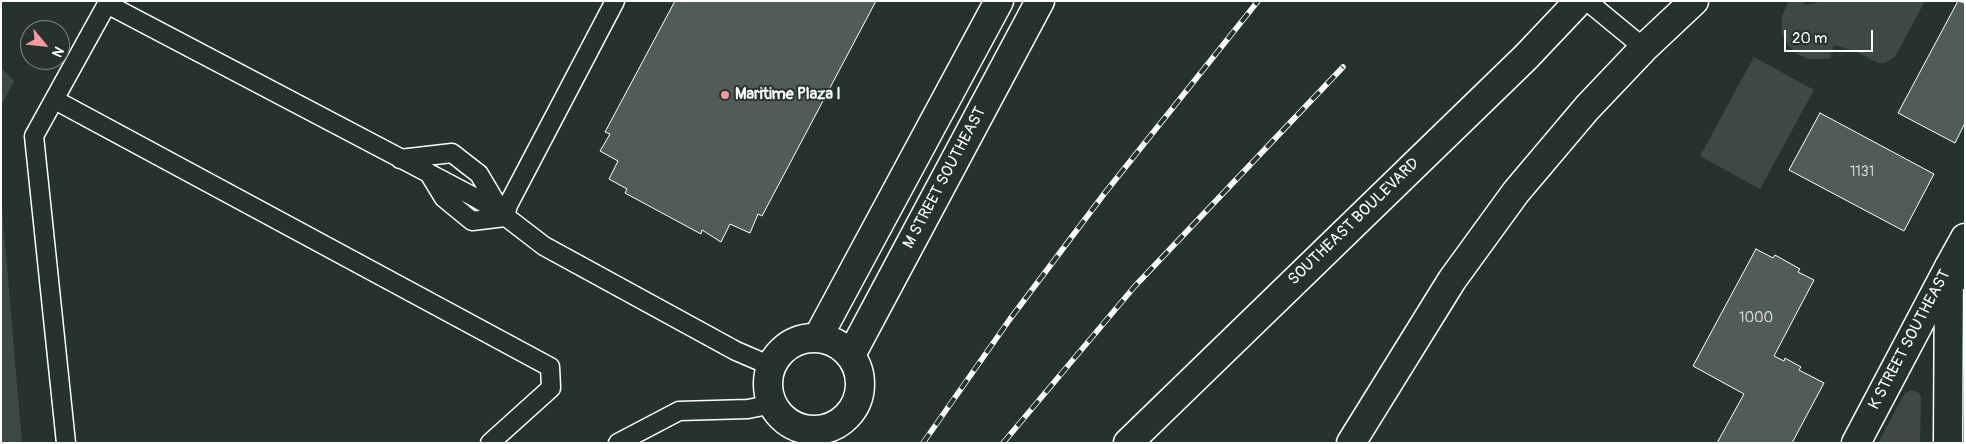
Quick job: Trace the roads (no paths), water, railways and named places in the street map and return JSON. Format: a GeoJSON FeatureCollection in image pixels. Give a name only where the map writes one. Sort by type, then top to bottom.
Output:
{"type":"FeatureCollection","features":[{"type":"Feature","properties":{"kind":"street"},"geometry":{"type":"LineString","coordinates":[[818,337],[999,1]]}},
{"type":"Feature","properties":{"kind":"street","name":"M STREET SOUTHEAST"},"geometry":{"type":"LineString","coordinates":[[851,355],[1040,1]]}},
{"type":"Feature","properties":{"kind":"street","name":"SOUTHEAST BOULEVARD"},"geometry":{"type":"LineString","coordinates":[[1128,443],[1519,63],[1579,1]]}},
{"type":"Feature","properties":{"kind":"street"},"geometry":{"type":"LineString","coordinates":[[1351,443],[1448,288],[1483,236],[1556,144],[1644,48],[1694,1]]}},
{"type":"Feature","properties":{"kind":"street","name":"K STREET SOUTHEAST"},"geometry":{"type":"LineString","coordinates":[[1856,443],[1957,271],[1965,238]]}},
{"type":"Feature","properties":{"kind":"street"},"geometry":{"type":"LineString","coordinates":[[1948,443],[1957,271]]}},
{"type":"Feature","properties":{"kind":"street"},"geometry":{"type":"LineString","coordinates":[[818,337],[836,343],[851,355],[858,368],[861,382],[859,396],[853,409],[844,419],[825,428],[805,429],[787,433],[773,404],[768,378],[779,354],[790,344],[804,338],[818,337]]}},
{"type":"Feature","properties":{"kind":"lane"},"geometry":{"type":"LineString","coordinates":[[505,217],[508,205],[615,1]]}},
{"type":"Feature","properties":{"kind":"lane"},"geometry":{"type":"LineString","coordinates":[[1587,1],[1644,48]]}},
{"type":"Feature","properties":{"kind":"lane"},"geometry":{"type":"LineString","coordinates":[[66,443],[34,136],[107,4],[476,198],[544,246],[736,351],[772,366]]}},
{"type":"Feature","properties":{"kind":"lane"},"geometry":{"type":"LineString","coordinates":[[55,100],[550,367],[551,388],[490,443]]}},
{"type":"Feature","properties":{"kind":"lane"},"geometry":{"type":"LineString","coordinates":[[400,159],[452,153],[480,174],[505,217]]}},
{"type":"Feature","properties":{"kind":"lane"},"geometry":{"type":"LineString","coordinates":[[618,443],[679,411],[748,409],[773,404]]}},
{"type":"Feature","properties":{"kind":"railway"},"geometry":{"type":"LineString","coordinates":[[923,443],[1010,319],[1104,194],[1258,1]]}},
{"type":"Feature","properties":{"kind":"railway"},"geometry":{"type":"LineString","coordinates":[[1003,443],[1135,286],[1343,67]]}},
{"type":"Feature","properties":{"kind":"place","name":"Maritime Plaza I"},"geometry":{"type":"Point","coordinates":[725,95]}}]}
